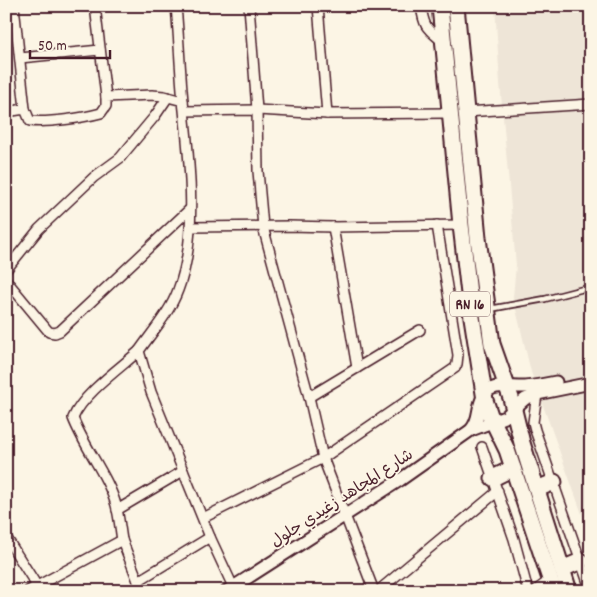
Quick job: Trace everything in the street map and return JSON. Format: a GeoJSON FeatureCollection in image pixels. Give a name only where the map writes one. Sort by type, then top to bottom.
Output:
{"type":"FeatureCollection","features":[{"type":"Feature","properties":{"kind":"main road","name":"RN 16"},"geometry":{"type":"LineString","coordinates":[[440,6],[461,225],[471,311],[484,394],[487,408],[507,450],[552,585]]}},
{"type":"Feature","properties":{"kind":"main road","name":"RN 16"},"geometry":{"type":"LineString","coordinates":[[456,6],[478,238],[492,344],[514,408],[520,436],[569,591]]}},
{"type":"Feature","properties":{"kind":"main road"},"geometry":{"type":"LineString","coordinates":[[496,485],[513,468]]}},
{"type":"Feature","properties":{"kind":"main road"},"geometry":{"type":"LineString","coordinates":[[537,489],[554,482]]}},
{"type":"Feature","properties":{"kind":"main road"},"geometry":{"type":"LineString","coordinates":[[562,569],[581,561]]}},
{"type":"Feature","properties":{"kind":"street"},"geometry":{"type":"LineString","coordinates":[[14,6],[25,109],[30,121],[42,122],[86,117],[101,113],[106,106],[95,6]]}},
{"type":"Feature","properties":{"kind":"street"},"geometry":{"type":"LineString","coordinates":[[142,591],[122,540],[116,504],[103,475],[79,434],[73,418],[77,407],[139,351],[165,315],[178,291],[185,268],[190,227],[190,185],[176,6]]}},
{"type":"Feature","properties":{"kind":"street"},"geometry":{"type":"LineString","coordinates":[[249,6],[263,227],[324,458],[374,591]]}},
{"type":"Feature","properties":{"kind":"street"},"geometry":{"type":"LineString","coordinates":[[318,6],[327,114]]}},
{"type":"Feature","properties":{"kind":"street"},"geometry":{"type":"LineString","coordinates":[[422,6],[426,27],[444,43]]}},
{"type":"Feature","properties":{"kind":"street"},"geometry":{"type":"LineString","coordinates":[[20,58],[100,50]]}},
{"type":"Feature","properties":{"kind":"street"},"geometry":{"type":"LineString","coordinates":[[106,97],[152,95],[183,101]]}},
{"type":"Feature","properties":{"kind":"street"},"geometry":{"type":"LineString","coordinates":[[8,264],[39,229],[94,177],[120,158],[155,116],[168,97]]}},
{"type":"Feature","properties":{"kind":"street"},"geometry":{"type":"LineString","coordinates":[[466,112],[591,104]]}},
{"type":"Feature","properties":{"kind":"street"},"geometry":{"type":"LineString","coordinates":[[6,112],[25,109]]}},
{"type":"Feature","properties":{"kind":"street"},"geometry":{"type":"LineString","coordinates":[[185,111],[257,110],[327,114],[449,113]]}},
{"type":"Feature","properties":{"kind":"street"},"geometry":{"type":"LineString","coordinates":[[6,280],[49,332],[55,333],[60,331],[190,209]]}},
{"type":"Feature","properties":{"kind":"street"},"geometry":{"type":"LineString","coordinates":[[203,518],[324,458],[455,368],[458,355],[437,225]]}},
{"type":"Feature","properties":{"kind":"street"},"geometry":{"type":"LineString","coordinates":[[190,227],[461,225]]}},
{"type":"Feature","properties":{"kind":"street"},"geometry":{"type":"LineString","coordinates":[[333,227],[356,368]]}},
{"type":"Feature","properties":{"kind":"street"},"geometry":{"type":"LineString","coordinates":[[309,397],[420,330]]}},
{"type":"Feature","properties":{"kind":"street"},"geometry":{"type":"LineString","coordinates":[[139,351],[150,392],[232,589]]}},
{"type":"Feature","properties":{"kind":"street"},"geometry":{"type":"LineString","coordinates":[[471,430],[477,421],[484,394],[492,388],[534,386],[591,378]]}},
{"type":"Feature","properties":{"kind":"street","name":"شارع المجاهد زغيدي جلول"},"geometry":{"type":"LineString","coordinates":[[232,589],[400,480],[471,430],[505,417],[525,399],[591,378]]}},
{"type":"Feature","properties":{"kind":"street"},"geometry":{"type":"LineString","coordinates":[[537,394],[533,422],[534,430],[591,591]]}},
{"type":"Feature","properties":{"kind":"street"},"geometry":{"type":"LineString","coordinates":[[482,447],[514,539],[528,591]]}},
{"type":"Feature","properties":{"kind":"street"},"geometry":{"type":"LineString","coordinates":[[117,510],[183,471]]}},
{"type":"Feature","properties":{"kind":"street"},"geometry":{"type":"LineString","coordinates":[[378,591],[496,485]]}},
{"type":"Feature","properties":{"kind":"street"},"geometry":{"type":"LineString","coordinates":[[6,537],[37,586]]}},
{"type":"Feature","properties":{"kind":"street"},"geometry":{"type":"LineString","coordinates":[[138,581],[210,537]]}},
{"type":"Feature","properties":{"kind":"street"},"geometry":{"type":"LineString","coordinates":[[28,591],[122,540]]}},
{"type":"Feature","properties":{"kind":"street"},"geometry":{"type":"LineString","coordinates":[[534,591],[552,585]]}},
{"type":"Feature","properties":{"kind":"lane"},"geometry":{"type":"LineString","coordinates":[[487,309],[545,299],[591,287]]}},
{"type":"Feature","properties":{"kind":"shaded area"},"geometry":{"type":"Polygon","coordinates":[[[495,6],[591,6],[591,539],[531,372],[513,297],[516,265],[495,6]]]}}]}
